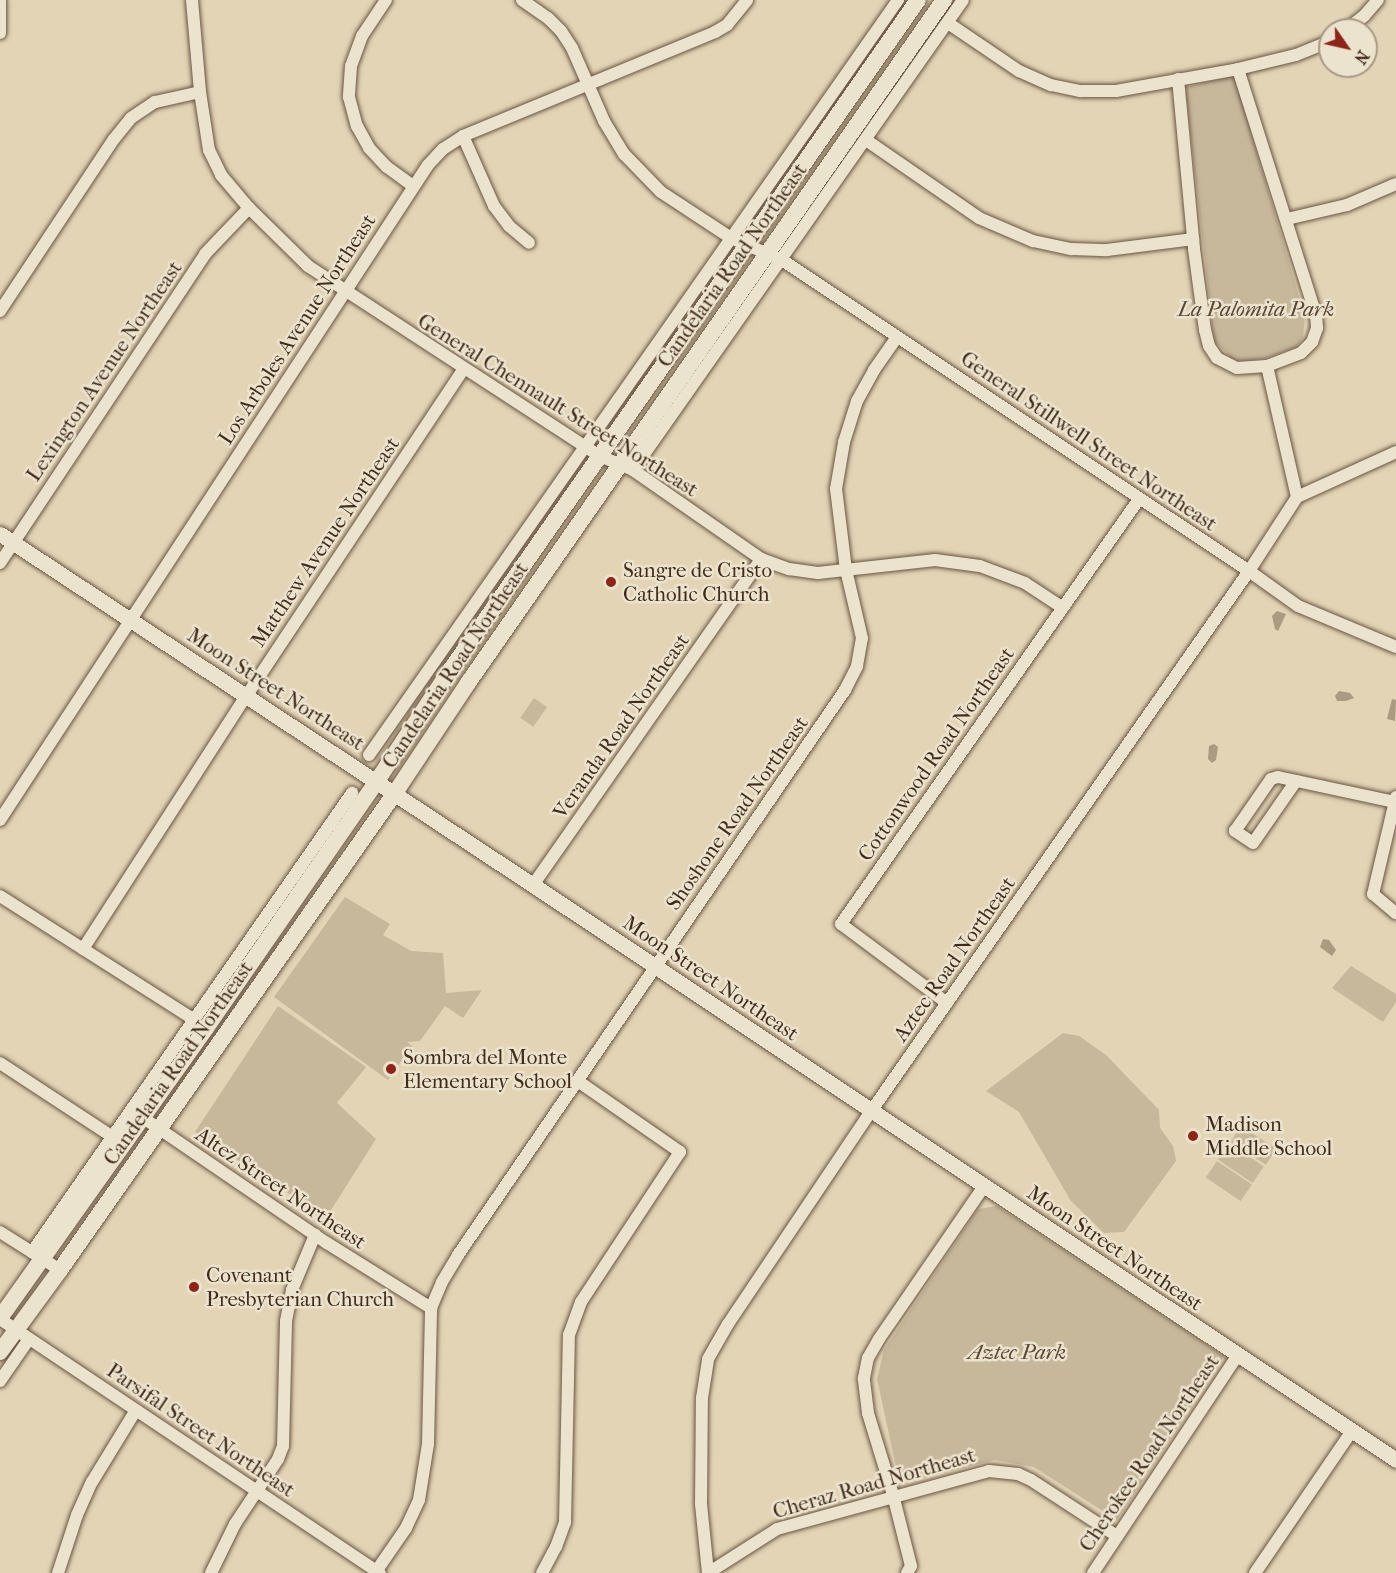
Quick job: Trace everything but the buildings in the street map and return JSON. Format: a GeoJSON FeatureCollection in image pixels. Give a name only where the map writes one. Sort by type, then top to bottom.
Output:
{"type":"FeatureCollection","features":[{"type":"Feature","properties":{"kind":"main road","name":"Candelaria Road Northeast"},"geometry":{"type":"LineString","coordinates":[[0,1319],[37,1256],[142,1117],[918,0]]}},
{"type":"Feature","properties":{"kind":"main road","name":"Candelaria Road Northeast"},"geometry":{"type":"LineString","coordinates":[[0,1352],[22,1335],[60,1270],[394,793],[774,257],[944,0]]}},
{"type":"Feature","properties":{"kind":"street"},"geometry":{"type":"LineString","coordinates":[[0,0],[0,33]]}},
{"type":"Feature","properties":{"kind":"street","name":"General Chennault Street Northeast"},"geometry":{"type":"LineString","coordinates":[[192,0],[200,92],[209,150],[221,175],[249,208],[308,266],[584,447],[627,467],[761,559],[789,569],[818,573],[935,560],[980,566],[1001,572],[1025,584],[1063,608]]}},
{"type":"Feature","properties":{"kind":"street"},"geometry":{"type":"LineString","coordinates":[[386,0],[362,36],[351,66],[349,98],[357,126],[369,148],[387,167],[413,186]]}},
{"type":"Feature","properties":{"kind":"street","name":"General Stillwell Street Northeast"},"geometry":{"type":"LineString","coordinates":[[522,0],[548,18],[561,31],[572,48],[604,121],[624,154],[661,192],[731,238],[774,257],[1249,571],[1298,606],[1396,647]]}},
{"type":"Feature","properties":{"kind":"street","name":"Los Arboles Avenue Northeast"},"geometry":{"type":"LineString","coordinates":[[0,820],[413,186],[443,149],[464,136],[716,32],[727,26],[747,0]]}},
{"type":"Feature","properties":{"kind":"street"},"geometry":{"type":"LineString","coordinates":[[369,755],[898,0]]}},
{"type":"Feature","properties":{"kind":"street"},"geometry":{"type":"LineString","coordinates":[[774,257],[866,140],[963,0]]}},
{"type":"Feature","properties":{"kind":"street"},"geometry":{"type":"LineString","coordinates":[[1359,18],[1378,0]]}},
{"type":"Feature","properties":{"kind":"street"},"geometry":{"type":"LineString","coordinates":[[948,23],[1019,71],[1051,85],[1080,91],[1116,91],[1239,69],[1296,55],[1318,45]]}},
{"type":"Feature","properties":{"kind":"street"},"geometry":{"type":"LineString","coordinates":[[1178,79],[1193,239],[1209,346],[1217,358],[1236,368],[1267,366],[1301,353],[1312,342],[1317,328],[1316,315],[1239,69]]}},
{"type":"Feature","properties":{"kind":"street"},"geometry":{"type":"LineString","coordinates":[[0,311],[114,139],[132,118],[155,102],[200,92]]}},
{"type":"Feature","properties":{"kind":"street"},"geometry":{"type":"LineString","coordinates":[[464,136],[494,206],[509,226],[529,243]]}},
{"type":"Feature","properties":{"kind":"street"},"geometry":{"type":"LineString","coordinates":[[866,140],[979,218],[1033,241],[1072,249],[1107,250],[1193,239]]}},
{"type":"Feature","properties":{"kind":"street"},"geometry":{"type":"LineString","coordinates":[[1287,219],[1347,205],[1396,184]]}},
{"type":"Feature","properties":{"kind":"street","name":"Lexington Avenue Northeast"},"geometry":{"type":"LineString","coordinates":[[0,563],[205,254],[249,208]]}},
{"type":"Feature","properties":{"kind":"street","name":"Shoshone Road Northeast"},"geometry":{"type":"LineString","coordinates":[[377,1572],[406,1528],[419,1500],[426,1469],[430,1308],[458,1255],[849,682],[857,666],[862,639],[846,570],[836,489],[844,441],[863,391],[874,370],[897,337]]}},
{"type":"Feature","properties":{"kind":"street"},"geometry":{"type":"LineString","coordinates":[[1267,366],[1296,497],[1396,452]]}},
{"type":"Feature","properties":{"kind":"street","name":"Matthew Avenue Northeast"},"geometry":{"type":"LineString","coordinates":[[83,949],[247,695],[464,369]]}},
{"type":"Feature","properties":{"kind":"street","name":"Aztec Road Northeast"},"geometry":{"type":"LineString","coordinates":[[708,1573],[701,1504],[702,1398],[708,1359],[728,1324],[872,1110],[1249,571],[1296,497]]}},
{"type":"Feature","properties":{"kind":"street","name":"Cottonwood Road Northeast"},"geometry":{"type":"LineString","coordinates":[[947,1003],[841,924],[1139,499]]}},
{"type":"Feature","properties":{"kind":"street","name":"Moon Street Northeast"},"geometry":{"type":"LineString","coordinates":[[0,534],[377,781],[1396,1460]]}},
{"type":"Feature","properties":{"kind":"street","name":"Veranda Road Northeast"},"geometry":{"type":"LineString","coordinates":[[533,885],[761,559]]}},
{"type":"Feature","properties":{"kind":"street"},"geometry":{"type":"LineString","coordinates":[[1296,781],[1252,843],[1235,831],[1271,779],[1296,781],[1395,800],[1393,819],[1374,894],[1396,913]]}},
{"type":"Feature","properties":{"kind":"street"},"geometry":{"type":"LineString","coordinates":[[37,1256],[111,1136],[352,793]]}},
{"type":"Feature","properties":{"kind":"street"},"geometry":{"type":"LineString","coordinates":[[0,896],[193,1019]]}},
{"type":"Feature","properties":{"kind":"street"},"geometry":{"type":"LineString","coordinates":[[0,1063],[111,1136]]}},
{"type":"Feature","properties":{"kind":"street"},"geometry":{"type":"LineString","coordinates":[[542,1573],[556,1547],[564,1522],[569,1335],[581,1302],[680,1152],[578,1081]]}},
{"type":"Feature","properties":{"kind":"street","name":"Altez Street Northeast"},"geometry":{"type":"LineString","coordinates":[[142,1117],[315,1235],[430,1308]]}},
{"type":"Feature","properties":{"kind":"street"},"geometry":{"type":"LineString","coordinates":[[907,1573],[910,1566],[893,1495],[864,1394],[864,1378],[868,1358],[984,1186]]}},
{"type":"Feature","properties":{"kind":"street"},"geometry":{"type":"LineString","coordinates":[[0,1232],[60,1270]]}},
{"type":"Feature","properties":{"kind":"street"},"geometry":{"type":"LineString","coordinates":[[211,1573],[235,1524],[278,1459],[283,1446],[286,1321],[292,1290],[315,1235]]}},
{"type":"Feature","properties":{"kind":"street","name":"Parsifal Street Northeast"},"geometry":{"type":"LineString","coordinates":[[0,1319],[377,1572]]}},
{"type":"Feature","properties":{"kind":"street"},"geometry":{"type":"LineString","coordinates":[[0,1381],[22,1335]]}},
{"type":"Feature","properties":{"kind":"street","name":"Cherokee Road Northeast"},"geometry":{"type":"LineString","coordinates":[[1093,1573],[1238,1355]]}},
{"type":"Feature","properties":{"kind":"street"},"geometry":{"type":"LineString","coordinates":[[58,1573],[77,1515],[92,1482],[136,1410]]}},
{"type":"Feature","properties":{"kind":"street"},"geometry":{"type":"LineString","coordinates":[[1256,1573],[1352,1431]]}},
{"type":"Feature","properties":{"kind":"street","name":"Cheraz Road Northeast"},"geometry":{"type":"LineString","coordinates":[[708,1573],[777,1528],[975,1474],[1003,1472],[1031,1480],[1117,1536]]}},
{"type":"Feature","properties":{"kind":"green space","name":"La Palomita Park"},"geometry":{"type":"Polygon","coordinates":[[[1232,76],[1236,81],[1305,317],[1303,337],[1296,347],[1266,358],[1242,361],[1231,358],[1214,340],[1186,93],[1187,87],[1232,76]]]}},
{"type":"Feature","properties":{"kind":"green space"},"geometry":{"type":"Polygon","coordinates":[[[534,698],[547,707],[533,727],[520,718],[534,698]]]}},
{"type":"Feature","properties":{"kind":"green space"},"geometry":{"type":"Polygon","coordinates":[[[345,897],[390,924],[383,935],[411,951],[443,953],[446,993],[482,990],[463,1018],[445,1006],[420,1041],[407,1042],[412,1046],[388,1080],[274,997],[345,897]]]}},
{"type":"Feature","properties":{"kind":"green space"},"geometry":{"type":"Polygon","coordinates":[[[1351,966],[1396,994],[1396,1002],[1383,1022],[1332,988],[1351,966]]]}},
{"type":"Feature","properties":{"kind":"green space"},"geometry":{"type":"Polygon","coordinates":[[[278,1006],[366,1067],[337,1103],[376,1139],[326,1218],[195,1132],[278,1006]]]}},
{"type":"Feature","properties":{"kind":"green space"},"geometry":{"type":"Polygon","coordinates":[[[1063,1033],[1079,1036],[1106,1055],[1159,1110],[1160,1128],[1173,1146],[1176,1161],[1124,1232],[1104,1233],[1071,1201],[1019,1112],[986,1091],[1063,1033]]]}},
{"type":"Feature","properties":{"kind":"green space"},"geometry":{"type":"Polygon","coordinates":[[[1241,1126],[1276,1149],[1266,1165],[1231,1142],[1241,1126]]]}},
{"type":"Feature","properties":{"kind":"green space"},"geometry":{"type":"Polygon","coordinates":[[[1229,1143],[1264,1166],[1253,1183],[1218,1160],[1229,1143]]]}},
{"type":"Feature","properties":{"kind":"green space"},"geometry":{"type":"Polygon","coordinates":[[[1217,1161],[1252,1184],[1241,1201],[1206,1178],[1217,1161]]]}},
{"type":"Feature","properties":{"kind":"green space","name":"Aztec Park"},"geometry":{"type":"Polygon","coordinates":[[[997,1206],[1224,1356],[1117,1520],[1034,1467],[995,1460],[910,1481],[897,1471],[877,1379],[884,1350],[978,1209],[997,1206]]]}},
{"type":"Feature","properties":{"kind":"shaded area"},"geometry":{"type":"Polygon","coordinates":[[[1277,611],[1286,614],[1278,631],[1275,629],[1272,616],[1277,611]]]}},
{"type":"Feature","properties":{"kind":"shaded area"},"geometry":{"type":"Polygon","coordinates":[[[1339,691],[1350,693],[1354,698],[1337,701],[1335,696],[1339,691]]]}},
{"type":"Feature","properties":{"kind":"shaded area"},"geometry":{"type":"Polygon","coordinates":[[[1392,699],[1396,700],[1395,721],[1387,719],[1392,699]]]}},
{"type":"Feature","properties":{"kind":"shaded area"},"geometry":{"type":"Polygon","coordinates":[[[1214,744],[1218,747],[1216,760],[1212,763],[1208,759],[1209,746],[1214,744]]]}},
{"type":"Feature","properties":{"kind":"shaded area"},"geometry":{"type":"Polygon","coordinates":[[[1323,939],[1329,940],[1336,950],[1332,956],[1320,947],[1323,939]]]}},
{"type":"Feature","properties":{"kind":"place","name":"Sangre de Cristo Catholic Church"},"geometry":{"type":"Point","coordinates":[611,582]}},
{"type":"Feature","properties":{"kind":"place","name":"Sombra del Monte Elementary School"},"geometry":{"type":"Point","coordinates":[391,1069]}},
{"type":"Feature","properties":{"kind":"place","name":"Madison Middle School"},"geometry":{"type":"Point","coordinates":[1193,1136]}},
{"type":"Feature","properties":{"kind":"place","name":"Covenant Presbyterian Church"},"geometry":{"type":"Point","coordinates":[194,1287]}}]}
